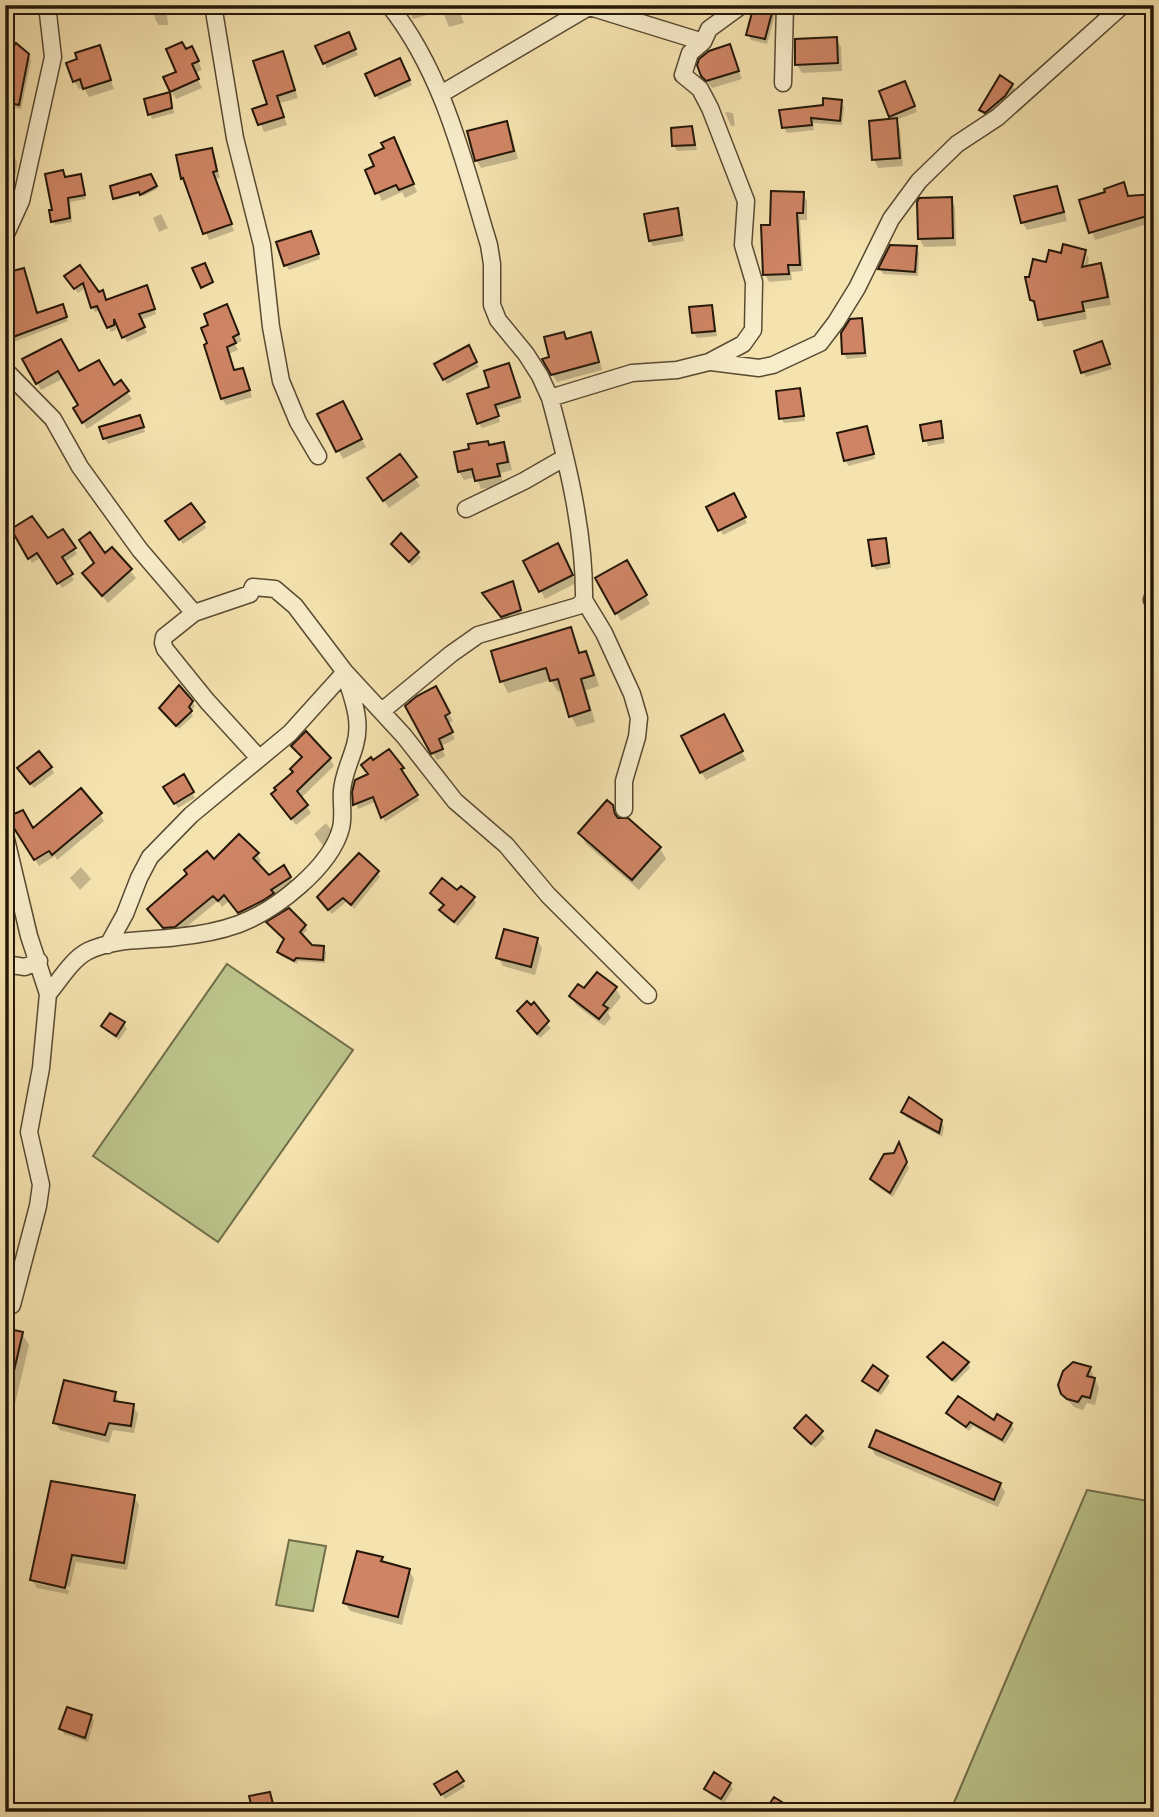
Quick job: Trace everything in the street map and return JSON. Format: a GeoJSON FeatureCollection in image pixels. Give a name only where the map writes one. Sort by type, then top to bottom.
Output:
{"type":"FeatureCollection","features":[{"type":"Feature","properties":{"kind":"street"},"geometry":{"type":"LineString","coordinates":[[5,236],[21,201],[53,57],[47,5]]}},
{"type":"Feature","properties":{"kind":"street"},"geometry":{"type":"LineString","coordinates":[[213,5],[235,138],[261,245],[281,381],[298,422],[318,456]]}},
{"type":"Feature","properties":{"kind":"street"},"geometry":{"type":"LineString","coordinates":[[389,5],[402,21],[441,94],[489,245],[492,305],[498,320],[526,354],[550,398],[582,546],[584,600],[604,633],[632,694],[639,718],[638,737],[624,781],[624,809]]}},
{"type":"Feature","properties":{"kind":"street"},"geometry":{"type":"LineString","coordinates":[[550,398],[632,373],[677,370],[709,362],[743,344],[754,330],[754,282],[743,246],[746,201],[710,108],[700,89],[683,75],[690,52],[703,42],[709,29],[742,5]]}},
{"type":"Feature","properties":{"kind":"street"},"geometry":{"type":"LineString","coordinates":[[783,83],[785,5]]}},
{"type":"Feature","properties":{"kind":"street"},"geometry":{"type":"LineString","coordinates":[[709,362],[759,368],[774,365],[820,343],[857,288],[891,219],[919,181],[957,144],[998,117],[1123,5]]}},
{"type":"Feature","properties":{"kind":"street"},"geometry":{"type":"LineString","coordinates":[[441,94],[591,6],[703,42]]}},
{"type":"Feature","properties":{"kind":"street"},"geometry":{"type":"LineString","coordinates":[[5,370],[53,419],[80,467],[140,550],[194,613]]}},
{"type":"Feature","properties":{"kind":"street"},"geometry":{"type":"LineString","coordinates":[[466,509],[502,493],[564,458]]}},
{"type":"Feature","properties":{"kind":"street"},"geometry":{"type":"LineString","coordinates":[[259,758],[172,660],[163,643],[164,637],[194,613],[250,594],[253,587],[275,589],[295,606],[345,671],[382,711],[456,801],[506,845],[548,895],[648,995]]}},
{"type":"Feature","properties":{"kind":"street"},"geometry":{"type":"LineString","coordinates":[[382,711],[478,635],[573,608],[584,600]]}},
{"type":"Feature","properties":{"kind":"street"},"geometry":{"type":"LineString","coordinates":[[108,945],[150,857],[235,776],[290,733],[345,671]]}},
{"type":"Feature","properties":{"kind":"street"},"geometry":{"type":"LineString","coordinates":[[48,994],[80,956],[92,949],[128,941],[186,936],[237,925],[265,911],[315,872],[332,851],[340,830],[344,813],[342,789],[356,741],[356,710],[345,671]]}},
{"type":"Feature","properties":{"kind":"street"},"geometry":{"type":"LineString","coordinates":[[5,835],[29,936],[48,994],[41,1068],[29,1132],[41,1185],[12,1305]]}},
{"type":"Feature","properties":{"kind":"street"},"geometry":{"type":"LineString","coordinates":[[5,964],[25,967],[39,961]]}},
{"type":"Feature","properties":{"kind":"green space"},"geometry":{"type":"Polygon","coordinates":[[[227,964],[353,1050],[218,1242],[93,1156],[227,964]]]}},
{"type":"Feature","properties":{"kind":"green space"},"geometry":{"type":"Polygon","coordinates":[[[1087,1490],[1154,1502],[1154,1812],[950,1812],[1087,1490]]]}},
{"type":"Feature","properties":{"kind":"green space"},"geometry":{"type":"Polygon","coordinates":[[[289,1540],[326,1546],[313,1611],[276,1605],[289,1540]]]}},
{"type":"Feature","properties":{"kind":"building"},"geometry":{"type":"Polygon","coordinates":[[[754,5],[773,9],[765,39],[746,35],[754,5]]]}},
{"type":"Feature","properties":{"kind":"building"},"geometry":{"type":"Polygon","coordinates":[[[349,32],[356,49],[323,64],[315,46],[349,32]]]}},
{"type":"Feature","properties":{"kind":"building"},"geometry":{"type":"Polygon","coordinates":[[[837,37],[838,63],[795,65],[795,39],[837,37]]]}},
{"type":"Feature","properties":{"kind":"building"},"geometry":{"type":"Polygon","coordinates":[[[182,42],[186,49],[192,46],[199,61],[192,64],[199,79],[170,92],[163,77],[176,72],[166,49],[182,42]]]}},
{"type":"Feature","properties":{"kind":"building"},"geometry":{"type":"Polygon","coordinates":[[[16,43],[29,54],[19,105],[5,102],[5,55],[16,43]]]}},
{"type":"Feature","properties":{"kind":"building"},"geometry":{"type":"Polygon","coordinates":[[[730,44],[739,71],[706,81],[697,65],[699,59],[709,51],[730,44]]]}},
{"type":"Feature","properties":{"kind":"building"},"geometry":{"type":"Polygon","coordinates":[[[100,45],[111,80],[83,89],[80,79],[73,82],[66,63],[77,59],[75,53],[100,45]]]}},
{"type":"Feature","properties":{"kind":"building"},"geometry":{"type":"Polygon","coordinates":[[[283,51],[295,90],[277,96],[284,117],[258,125],[252,109],[267,104],[253,61],[283,51]]]}},
{"type":"Feature","properties":{"kind":"building"},"geometry":{"type":"Polygon","coordinates":[[[400,58],[410,80],[375,96],[365,74],[400,58]]]}},
{"type":"Feature","properties":{"kind":"building"},"geometry":{"type":"Polygon","coordinates":[[[1000,75],[1013,84],[1005,96],[985,113],[979,110],[1000,75]]]}},
{"type":"Feature","properties":{"kind":"building"},"geometry":{"type":"Polygon","coordinates":[[[905,81],[915,106],[889,117],[879,91],[905,81]]]}},
{"type":"Feature","properties":{"kind":"building"},"geometry":{"type":"Polygon","coordinates":[[[170,92],[172,108],[148,115],[144,99],[170,92]]]}},
{"type":"Feature","properties":{"kind":"building"},"geometry":{"type":"Polygon","coordinates":[[[823,98],[842,100],[840,121],[811,118],[812,125],[782,128],[779,110],[823,105],[823,98]]]}},
{"type":"Feature","properties":{"kind":"building"},"geometry":{"type":"Polygon","coordinates":[[[897,118],[900,158],[872,160],[869,121],[897,118]]]}},
{"type":"Feature","properties":{"kind":"building"},"geometry":{"type":"Polygon","coordinates":[[[507,121],[514,151],[475,161],[467,131],[507,121]]]}},
{"type":"Feature","properties":{"kind":"building"},"geometry":{"type":"Polygon","coordinates":[[[692,126],[695,145],[672,146],[671,128],[692,126]]]}},
{"type":"Feature","properties":{"kind":"building"},"geometry":{"type":"Polygon","coordinates":[[[394,137],[414,184],[399,190],[396,185],[375,194],[365,170],[374,166],[369,155],[384,148],[381,143],[394,137]]]}},
{"type":"Feature","properties":{"kind":"building"},"geometry":{"type":"Polygon","coordinates":[[[212,148],[217,171],[213,172],[232,224],[203,234],[183,178],[181,179],[176,155],[212,148]]]}},
{"type":"Feature","properties":{"kind":"building"},"geometry":{"type":"Polygon","coordinates":[[[63,170],[65,177],[81,174],[85,195],[68,198],[70,218],[51,222],[49,210],[52,210],[45,174],[63,170]]]}},
{"type":"Feature","properties":{"kind":"building"},"geometry":{"type":"Polygon","coordinates":[[[151,174],[157,186],[140,195],[139,192],[113,199],[110,186],[151,174]]]}},
{"type":"Feature","properties":{"kind":"building"},"geometry":{"type":"Polygon","coordinates":[[[1124,182],[1128,196],[1154,194],[1154,214],[1089,233],[1079,200],[1105,192],[1104,189],[1124,182]]]}},
{"type":"Feature","properties":{"kind":"building"},"geometry":{"type":"Polygon","coordinates":[[[1057,186],[1064,212],[1021,223],[1014,196],[1057,186]]]}},
{"type":"Feature","properties":{"kind":"building"},"geometry":{"type":"Polygon","coordinates":[[[771,191],[804,192],[803,213],[797,213],[800,265],[788,265],[789,274],[763,275],[761,225],[770,225],[771,191]]]}},
{"type":"Feature","properties":{"kind":"building"},"geometry":{"type":"Polygon","coordinates":[[[952,197],[953,238],[918,239],[919,198],[952,197]]]}},
{"type":"Feature","properties":{"kind":"building"},"geometry":{"type":"Polygon","coordinates":[[[678,208],[682,235],[649,241],[644,214],[678,208]]]}},
{"type":"Feature","properties":{"kind":"building"},"geometry":{"type":"Polygon","coordinates":[[[311,231],[319,254],[284,266],[276,242],[311,231]]]}},
{"type":"Feature","properties":{"kind":"building"},"geometry":{"type":"Polygon","coordinates":[[[1063,244],[1086,250],[1082,267],[1101,263],[1108,297],[1082,302],[1084,311],[1038,320],[1025,277],[1029,277],[1033,259],[1046,262],[1049,250],[1061,253],[1063,244]]]}},
{"type":"Feature","properties":{"kind":"building"},"geometry":{"type":"Polygon","coordinates":[[[890,245],[917,246],[915,272],[878,269],[890,245]]]}},
{"type":"Feature","properties":{"kind":"building"},"geometry":{"type":"Polygon","coordinates":[[[205,263],[213,282],[201,288],[192,268],[205,263]]]}},
{"type":"Feature","properties":{"kind":"building"},"geometry":{"type":"Polygon","coordinates":[[[80,265],[99,292],[103,290],[106,300],[147,285],[155,309],[139,314],[145,327],[122,338],[114,319],[114,325],[107,328],[97,306],[91,308],[83,283],[74,289],[64,276],[80,265]]]}},
{"type":"Feature","properties":{"kind":"building"},"geometry":{"type":"Polygon","coordinates":[[[24,268],[37,313],[63,304],[67,317],[5,340],[5,273],[24,268]]]}},
{"type":"Feature","properties":{"kind":"building"},"geometry":{"type":"Polygon","coordinates":[[[227,304],[239,334],[233,337],[236,343],[227,347],[234,370],[243,368],[250,390],[221,399],[201,328],[208,325],[204,314],[227,304]]]}},
{"type":"Feature","properties":{"kind":"building"},"geometry":{"type":"Polygon","coordinates":[[[712,305],[715,331],[692,333],[689,307],[712,305]]]}},
{"type":"Feature","properties":{"kind":"building"},"geometry":{"type":"Polygon","coordinates":[[[862,318],[865,353],[842,354],[841,333],[850,319],[862,318]]]}},
{"type":"Feature","properties":{"kind":"building"},"geometry":{"type":"Polygon","coordinates":[[[564,332],[566,339],[591,332],[599,362],[551,375],[542,359],[549,357],[544,337],[564,332]]]}},
{"type":"Feature","properties":{"kind":"building"},"geometry":{"type":"Polygon","coordinates":[[[61,339],[79,371],[99,360],[114,385],[121,380],[129,391],[82,423],[73,408],[78,405],[58,371],[36,384],[22,359],[61,339]]]}},
{"type":"Feature","properties":{"kind":"building"},"geometry":{"type":"Polygon","coordinates":[[[1102,341],[1110,364],[1081,373],[1074,351],[1102,341]]]}},
{"type":"Feature","properties":{"kind":"building"},"geometry":{"type":"Polygon","coordinates":[[[469,345],[477,362],[443,380],[434,364],[469,345]]]}},
{"type":"Feature","properties":{"kind":"building"},"geometry":{"type":"Polygon","coordinates":[[[509,363],[520,397],[495,405],[499,416],[477,424],[467,394],[489,387],[484,371],[509,363]]]}},
{"type":"Feature","properties":{"kind":"building"},"geometry":{"type":"Polygon","coordinates":[[[800,388],[804,416],[779,419],[776,391],[800,388]]]}},
{"type":"Feature","properties":{"kind":"building"},"geometry":{"type":"Polygon","coordinates":[[[343,401],[362,439],[336,452],[317,414],[343,401]]]}},
{"type":"Feature","properties":{"kind":"building"},"geometry":{"type":"Polygon","coordinates":[[[140,415],[144,427],[103,439],[99,427],[140,415]]]}},
{"type":"Feature","properties":{"kind":"building"},"geometry":{"type":"Polygon","coordinates":[[[941,421],[943,438],[923,441],[920,425],[941,421]]]}},
{"type":"Feature","properties":{"kind":"building"},"geometry":{"type":"Polygon","coordinates":[[[867,426],[874,454],[844,461],[837,433],[867,426]]]}},
{"type":"Feature","properties":{"kind":"building"},"geometry":{"type":"Polygon","coordinates":[[[488,441],[489,445],[504,442],[508,462],[497,464],[500,476],[475,481],[472,469],[458,472],[454,452],[469,449],[468,444],[488,441]]]}},
{"type":"Feature","properties":{"kind":"building"},"geometry":{"type":"Polygon","coordinates":[[[400,454],[417,477],[383,501],[367,478],[400,454]]]}},
{"type":"Feature","properties":{"kind":"building"},"geometry":{"type":"Polygon","coordinates":[[[734,493],[746,517],[718,531],[706,507],[734,493]]]}},
{"type":"Feature","properties":{"kind":"building"},"geometry":{"type":"Polygon","coordinates":[[[191,503],[205,522],[179,540],[165,521],[191,503]]]}},
{"type":"Feature","properties":{"kind":"building"},"geometry":{"type":"Polygon","coordinates":[[[32,516],[48,538],[63,529],[76,548],[62,557],[73,574],[57,584],[37,553],[28,559],[11,529],[32,516]]]}},
{"type":"Feature","properties":{"kind":"building"},"geometry":{"type":"Polygon","coordinates":[[[90,532],[105,553],[112,547],[132,569],[102,596],[82,573],[94,563],[79,540],[90,532]]]}},
{"type":"Feature","properties":{"kind":"building"},"geometry":{"type":"Polygon","coordinates":[[[401,533],[419,552],[409,562],[391,544],[401,533]]]}},
{"type":"Feature","properties":{"kind":"building"},"geometry":{"type":"Polygon","coordinates":[[[886,538],[889,563],[872,566],[868,540],[886,538]]]}},
{"type":"Feature","properties":{"kind":"building"},"geometry":{"type":"Polygon","coordinates":[[[558,543],[573,575],[539,592],[523,561],[558,543]]]}},
{"type":"Feature","properties":{"kind":"building"},"geometry":{"type":"Polygon","coordinates":[[[627,560],[647,595],[615,614],[595,578],[627,560]]]}},
{"type":"Feature","properties":{"kind":"building"},"geometry":{"type":"Polygon","coordinates":[[[513,581],[521,610],[501,617],[482,593],[513,581]]]}},
{"type":"Feature","properties":{"kind":"building"},"geometry":{"type":"Polygon","coordinates":[[[571,627],[579,653],[586,651],[594,675],[581,679],[590,710],[569,717],[558,679],[550,681],[546,668],[500,682],[491,651],[571,627]]]}},
{"type":"Feature","properties":{"kind":"building"},"geometry":{"type":"Polygon","coordinates":[[[179,685],[193,701],[189,707],[192,711],[176,726],[159,708],[179,685]]]}},
{"type":"Feature","properties":{"kind":"building"},"geometry":{"type":"Polygon","coordinates":[[[436,686],[450,713],[445,716],[453,732],[439,739],[443,749],[431,754],[405,706],[436,686]]]}},
{"type":"Feature","properties":{"kind":"building"},"geometry":{"type":"Polygon","coordinates":[[[724,714],[743,751],[700,773],[681,736],[724,714]]]}},
{"type":"Feature","properties":{"kind":"building"},"geometry":{"type":"Polygon","coordinates":[[[306,731],[331,758],[297,791],[308,805],[291,819],[271,794],[276,790],[274,788],[293,772],[290,769],[302,757],[291,746],[306,731]]]}},
{"type":"Feature","properties":{"kind":"building"},"geometry":{"type":"Polygon","coordinates":[[[389,749],[404,768],[401,769],[418,795],[381,818],[373,797],[353,805],[352,792],[355,780],[368,774],[361,765],[389,749]]]}},
{"type":"Feature","properties":{"kind":"building"},"geometry":{"type":"Polygon","coordinates":[[[39,751],[52,767],[30,784],[17,768],[39,751]]]}},
{"type":"Feature","properties":{"kind":"building"},"geometry":{"type":"Polygon","coordinates":[[[184,774],[194,792],[174,804],[163,787],[184,774]]]}},
{"type":"Feature","properties":{"kind":"building"},"geometry":{"type":"Polygon","coordinates":[[[81,788],[102,813],[52,855],[49,851],[34,860],[7,817],[23,810],[33,828],[81,788]]]}},
{"type":"Feature","properties":{"kind":"building"},"geometry":{"type":"Polygon","coordinates":[[[607,800],[613,805],[618,818],[628,818],[661,847],[632,880],[578,833],[607,800]]]}},
{"type":"Feature","properties":{"kind":"building"},"geometry":{"type":"Polygon","coordinates":[[[239,834],[259,853],[253,858],[269,875],[284,865],[291,877],[271,890],[274,893],[264,900],[238,913],[224,895],[218,901],[213,896],[175,927],[163,928],[147,909],[187,874],[184,870],[207,851],[214,859],[239,834]]]}},
{"type":"Feature","properties":{"kind":"building"},"geometry":{"type":"Polygon","coordinates":[[[359,853],[379,871],[351,905],[343,898],[328,910],[317,897],[359,853]]]}},
{"type":"Feature","properties":{"kind":"building"},"geometry":{"type":"Polygon","coordinates":[[[442,878],[457,890],[461,886],[475,897],[454,922],[439,910],[444,905],[430,893],[442,878]]]}},
{"type":"Feature","properties":{"kind":"building"},"geometry":{"type":"Polygon","coordinates":[[[289,908],[306,925],[300,932],[312,945],[324,946],[323,960],[296,958],[294,961],[277,952],[284,939],[266,922],[289,908]]]}},
{"type":"Feature","properties":{"kind":"building"},"geometry":{"type":"Polygon","coordinates":[[[504,929],[538,938],[531,967],[496,958],[504,929]]]}},
{"type":"Feature","properties":{"kind":"building"},"geometry":{"type":"Polygon","coordinates":[[[597,972],[617,987],[603,1005],[608,1008],[599,1019],[569,996],[578,984],[584,988],[597,972]]]}},
{"type":"Feature","properties":{"kind":"building"},"geometry":{"type":"Polygon","coordinates":[[[527,1001],[531,1005],[534,1002],[549,1021],[537,1034],[517,1011],[527,1001]]]}},
{"type":"Feature","properties":{"kind":"building"},"geometry":{"type":"Polygon","coordinates":[[[110,1013],[125,1022],[116,1036],[101,1026],[110,1013]]]}},
{"type":"Feature","properties":{"kind":"building"},"geometry":{"type":"Polygon","coordinates":[[[909,1097],[942,1120],[939,1133],[901,1112],[909,1097]]]}},
{"type":"Feature","properties":{"kind":"building"},"geometry":{"type":"Polygon","coordinates":[[[899,1142],[907,1162],[890,1193],[870,1179],[884,1154],[894,1153],[899,1142]]]}},
{"type":"Feature","properties":{"kind":"building"},"geometry":{"type":"Polygon","coordinates":[[[5,1328],[23,1332],[10,1388],[5,1387],[5,1328]]]}},
{"type":"Feature","properties":{"kind":"building"},"geometry":{"type":"Polygon","coordinates":[[[943,1342],[969,1362],[952,1380],[927,1357],[943,1342]]]}},
{"type":"Feature","properties":{"kind":"building"},"geometry":{"type":"Polygon","coordinates":[[[1073,1362],[1091,1367],[1087,1376],[1095,1378],[1090,1398],[1082,1396],[1078,1402],[1061,1394],[1058,1385],[1063,1371],[1073,1362]]]}},
{"type":"Feature","properties":{"kind":"building"},"geometry":{"type":"Polygon","coordinates":[[[873,1365],[888,1376],[878,1391],[862,1381],[873,1365]]]}},
{"type":"Feature","properties":{"kind":"building"},"geometry":{"type":"Polygon","coordinates":[[[64,1380],[116,1392],[114,1401],[134,1404],[131,1426],[109,1423],[105,1435],[53,1423],[64,1380]]]}},
{"type":"Feature","properties":{"kind":"building"},"geometry":{"type":"Polygon","coordinates":[[[958,1396],[994,1420],[997,1414],[1012,1423],[1002,1440],[970,1422],[966,1427],[946,1413],[958,1396]]]}},
{"type":"Feature","properties":{"kind":"building"},"geometry":{"type":"Polygon","coordinates":[[[806,1415],[823,1431],[811,1444],[794,1428],[806,1415]]]}},
{"type":"Feature","properties":{"kind":"building"},"geometry":{"type":"Polygon","coordinates":[[[876,1430],[1001,1483],[994,1500],[869,1447],[876,1430]]]}},
{"type":"Feature","properties":{"kind":"building"},"geometry":{"type":"Polygon","coordinates":[[[51,1481],[135,1495],[124,1563],[72,1555],[65,1588],[30,1580],[51,1481]]]}},
{"type":"Feature","properties":{"kind":"building"},"geometry":{"type":"Polygon","coordinates":[[[357,1551],[383,1557],[381,1561],[410,1569],[398,1617],[343,1603],[357,1551]]]}},
{"type":"Feature","properties":{"kind":"building"},"geometry":{"type":"Polygon","coordinates":[[[67,1707],[92,1715],[85,1738],[59,1729],[67,1707]]]}},
{"type":"Feature","properties":{"kind":"building"},"geometry":{"type":"Polygon","coordinates":[[[457,1771],[464,1781],[441,1795],[434,1784],[457,1771]]]}},
{"type":"Feature","properties":{"kind":"building"},"geometry":{"type":"Polygon","coordinates":[[[714,1772],[731,1783],[721,1799],[704,1789],[714,1772]]]}},
{"type":"Feature","properties":{"kind":"building"},"geometry":{"type":"Polygon","coordinates":[[[270,1792],[275,1812],[253,1812],[249,1796],[270,1792]]]}},
{"type":"Feature","properties":{"kind":"building"},"geometry":{"type":"Polygon","coordinates":[[[774,1797],[798,1812],[764,1812],[774,1797]]]}}]}
